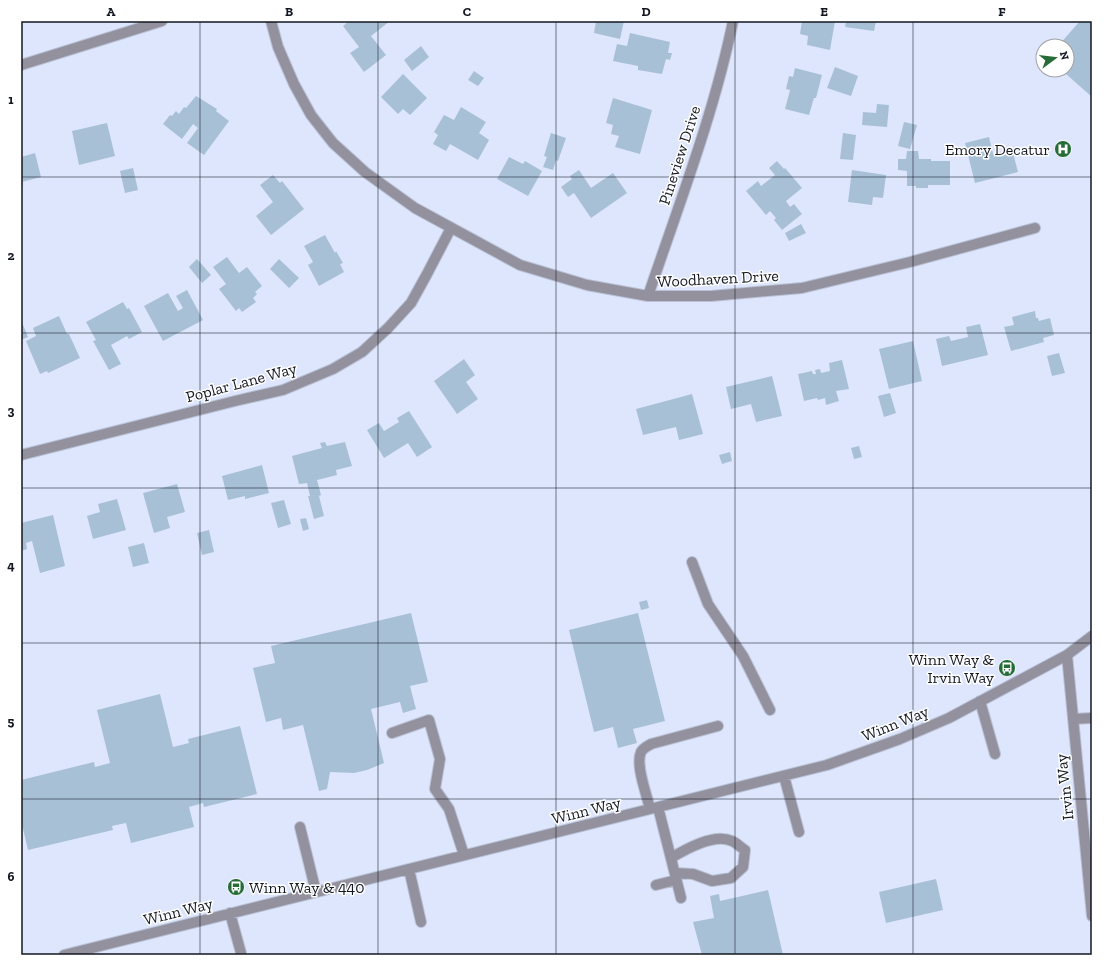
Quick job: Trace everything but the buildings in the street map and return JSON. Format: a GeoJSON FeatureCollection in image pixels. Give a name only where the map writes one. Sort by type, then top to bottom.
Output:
{"type":"FeatureCollection","features":[{"type":"Feature","properties":{"kind":"street"},"geometry":{"type":"LineString","coordinates":[[21,65],[162,21]]}},
{"type":"Feature","properties":{"kind":"street","name":"Woodhaven Drive"},"geometry":{"type":"LineString","coordinates":[[271,21],[278,47],[294,84],[311,115],[333,143],[365,172],[415,208],[520,265],[587,285],[648,296],[711,296],[802,288],[910,262],[1035,228]]}},
{"type":"Feature","properties":{"kind":"street","name":"Pineview Drive"},"geometry":{"type":"LineString","coordinates":[[648,296],[725,61],[733,21]]}},
{"type":"Feature","properties":{"kind":"street","name":"Poplar Lane Way"},"geometry":{"type":"LineString","coordinates":[[21,455],[235,400],[283,390],[333,369],[362,352],[388,328],[411,303],[451,228]]}},
{"type":"Feature","properties":{"kind":"street"},"geometry":{"type":"LineString","coordinates":[[692,562],[708,604],[743,656],[770,710]]}},
{"type":"Feature","properties":{"kind":"street","name":"Winn Way"},"geometry":{"type":"LineString","coordinates":[[64,955],[827,765],[900,739],[949,718],[1067,655],[1092,636]]}},
{"type":"Feature","properties":{"kind":"street","name":"Irvin Way"},"geometry":{"type":"LineString","coordinates":[[1067,655],[1092,916]]}},
{"type":"Feature","properties":{"kind":"street"},"geometry":{"type":"LineString","coordinates":[[980,701],[995,754]]}},
{"type":"Feature","properties":{"kind":"street"},"geometry":{"type":"LineString","coordinates":[[1073,719],[1092,718]]}},
{"type":"Feature","properties":{"kind":"street"},"geometry":{"type":"LineString","coordinates":[[392,733],[428,720],[440,759],[435,789],[449,809],[464,855]]}},
{"type":"Feature","properties":{"kind":"street"},"geometry":{"type":"LineString","coordinates":[[681,898],[671,858],[640,768],[641,752],[651,744],[718,726]]}},
{"type":"Feature","properties":{"kind":"street"},"geometry":{"type":"LineString","coordinates":[[784,776],[799,832]]}},
{"type":"Feature","properties":{"kind":"street"},"geometry":{"type":"LineString","coordinates":[[300,827],[316,892]]}},
{"type":"Feature","properties":{"kind":"street"},"geometry":{"type":"LineString","coordinates":[[656,885],[676,876],[692,874],[712,881],[731,878],[743,867],[745,850],[732,841],[717,839],[694,845],[671,858]]}},
{"type":"Feature","properties":{"kind":"street"},"geometry":{"type":"LineString","coordinates":[[409,869],[421,922]]}},
{"type":"Feature","properties":{"kind":"street"},"geometry":{"type":"LineString","coordinates":[[230,913],[241,953]]}},
{"type":"Feature","properties":{"kind":"place","name":"Emory Decatur"},"geometry":{"type":"Point","coordinates":[1063,149]}},
{"type":"Feature","properties":{"kind":"place","name":"Winn Way & Irvin Way"},"geometry":{"type":"Point","coordinates":[1007,668]}},
{"type":"Feature","properties":{"kind":"place","name":"Winn Way & 440"},"geometry":{"type":"Point","coordinates":[236,887]}}]}
